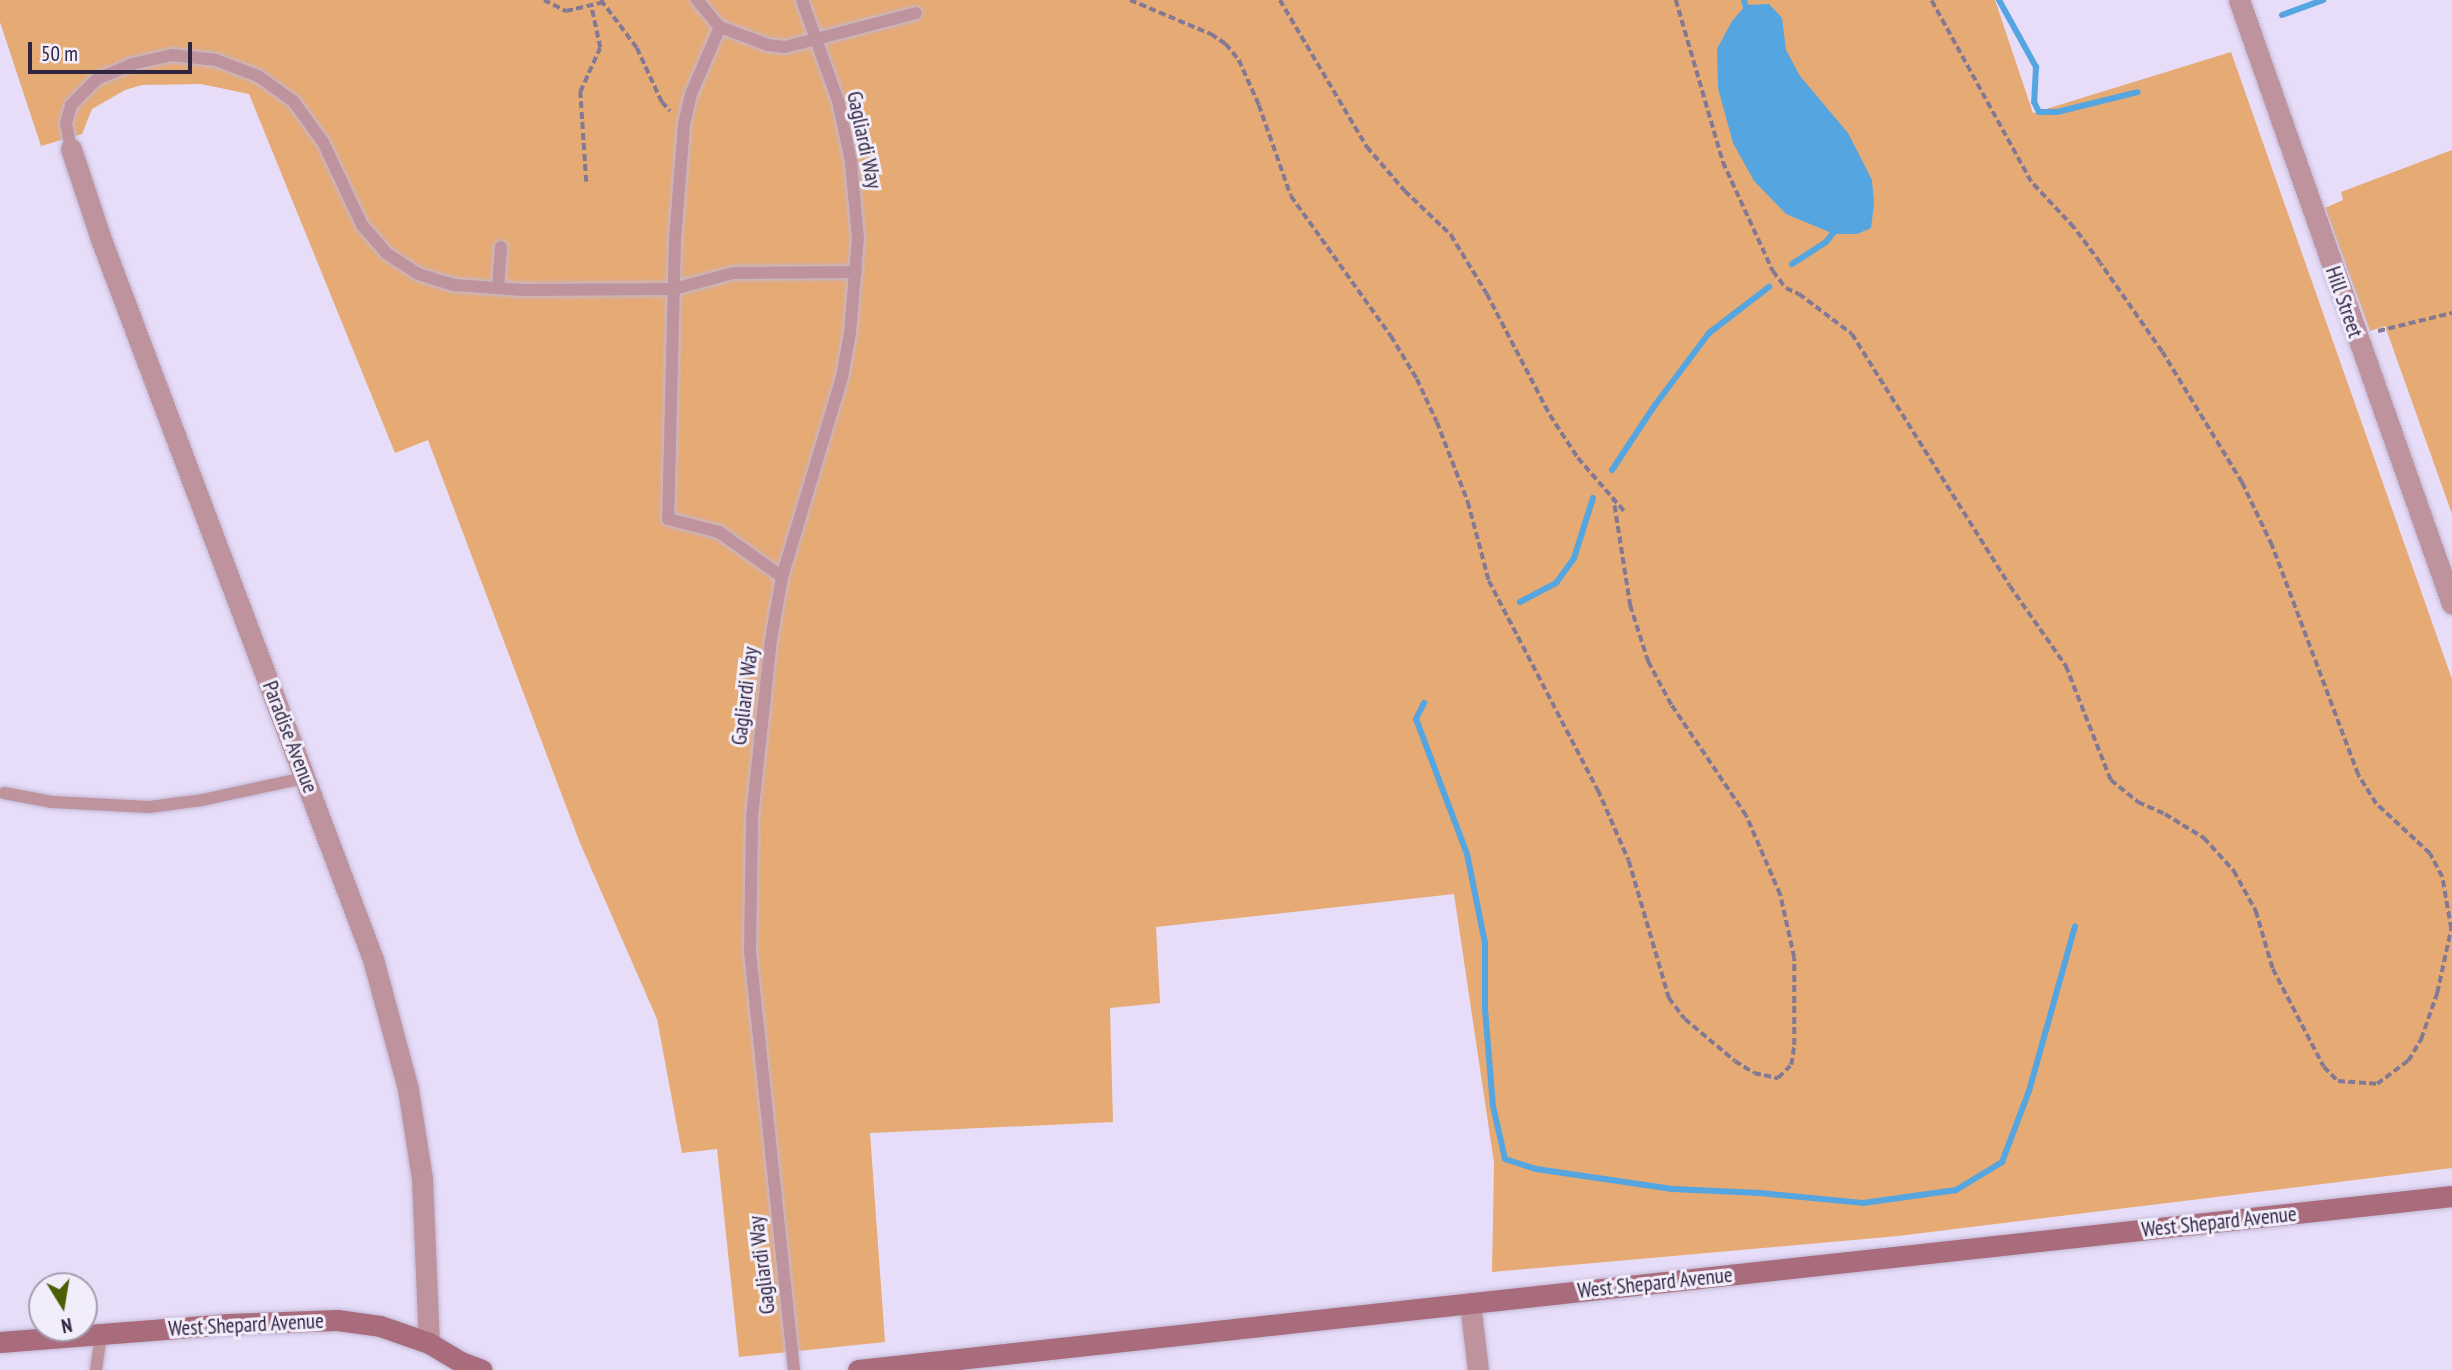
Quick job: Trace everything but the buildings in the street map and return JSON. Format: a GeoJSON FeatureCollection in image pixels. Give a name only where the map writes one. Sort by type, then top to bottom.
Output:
{"type":"FeatureCollection","features":[{"type":"Feature","properties":{"kind":"street","name":"Hill Street"},"geometry":{"type":"LineString","coordinates":[[2239,0],[2452,604]]}},
{"type":"Feature","properties":{"kind":"street","name":"Paradise Avenue"},"geometry":{"type":"LineString","coordinates":[[71,149],[102,242],[373,959],[408,1089],[422,1178],[429,1343]]}},
{"type":"Feature","properties":{"kind":"street","name":"West Shepard Avenue"},"geometry":{"type":"LineString","coordinates":[[858,1370],[2452,1196]]}},
{"type":"Feature","properties":{"kind":"street"},"geometry":{"type":"LineString","coordinates":[[1470,1303],[1478,1370]]}},
{"type":"Feature","properties":{"kind":"street","name":"West Shepard Avenue"},"geometry":{"type":"LineString","coordinates":[[0,1342],[228,1324],[337,1320],[380,1326],[429,1343],[461,1362],[482,1370]]}},
{"type":"Feature","properties":{"kind":"lane"},"geometry":{"type":"LineString","coordinates":[[697,0],[720,27],[768,45],[785,47],[916,13]]}},
{"type":"Feature","properties":{"kind":"lane","name":"Gagliardi Way"},"geometry":{"type":"LineString","coordinates":[[794,1370],[756,1015],[749,884],[757,765],[771,640],[782,577],[842,377],[856,272],[858,206],[852,162],[838,101],[802,0]]}},
{"type":"Feature","properties":{"kind":"lane"},"geometry":{"type":"LineString","coordinates":[[720,27],[691,94],[684,125],[674,289],[667,519],[719,532],[782,577]]}},
{"type":"Feature","properties":{"kind":"lane"},"geometry":{"type":"LineString","coordinates":[[71,149],[66,123],[71,105],[97,79],[132,64],[173,55],[216,60],[258,76],[294,102],[323,142],[362,225],[386,253],[418,274],[455,285],[498,288],[674,289],[733,273],[856,272]]}},
{"type":"Feature","properties":{"kind":"lane"},"geometry":{"type":"LineString","coordinates":[[498,288],[501,247]]}},
{"type":"Feature","properties":{"kind":"lane"},"geometry":{"type":"LineString","coordinates":[[4,793],[52,802],[149,807],[202,800],[305,778]]}},
{"type":"Feature","properties":{"kind":"lane"},"geometry":{"type":"LineString","coordinates":[[96,1370],[101,1335]]}},
{"type":"Feature","properties":{"kind":"path"},"geometry":{"type":"LineString","coordinates":[[544,0],[566,11],[602,1],[637,48],[662,102],[684,125]]}},
{"type":"Feature","properties":{"kind":"path"},"geometry":{"type":"LineString","coordinates":[[1130,0],[1211,34],[1226,44],[1239,60],[1259,105],[1291,196],[1391,336],[1417,379],[1437,422],[1468,502],[1489,581],[1598,790],[1629,861],[1669,998],[1685,1019],[1735,1061],[1754,1073],[1778,1078],[1791,1065],[1794,1045],[1794,958],[1780,895],[1746,816],[1671,705],[1648,662],[1630,606],[1613,498]]}},
{"type":"Feature","properties":{"kind":"path"},"geometry":{"type":"LineString","coordinates":[[1280,0],[1367,147],[1405,191],[1451,235],[1488,294],[1550,415],[1578,458],[1625,512]]}},
{"type":"Feature","properties":{"kind":"path"},"geometry":{"type":"LineString","coordinates":[[1676,0],[1723,162],[1773,271],[1786,288],[1852,334],[2010,586],[2066,666],[2111,779],[2128,796],[2176,819],[2204,838],[2234,872],[2256,911],[2273,969],[2324,1068],[2338,1081],[2377,1084],[2407,1061],[2421,1040],[2437,993],[2451,929],[2442,877],[2430,854],[2376,804],[2358,775],[2272,546],[2242,483],[2162,352],[2074,228],[2031,182],[1931,0]]}},
{"type":"Feature","properties":{"kind":"path"},"geometry":{"type":"LineString","coordinates":[[586,182],[580,92],[600,48],[591,6]]}},
{"type":"Feature","properties":{"kind":"path"},"geometry":{"type":"LineString","coordinates":[[2356,337],[2452,313]]}},
{"type":"Feature","properties":{"kind":"shaded area"},"geometry":{"type":"Polygon","coordinates":[[[0,0],[1995,0],[2033,113],[2231,52],[2452,679],[2452,1168],[1898,1236],[1492,1272],[1494,1163],[1454,894],[1156,927],[1160,1003],[1110,1008],[1113,1122],[870,1133],[885,1342],[739,1357],[717,1149],[682,1153],[657,1019],[580,843],[428,440],[395,453],[249,94],[201,84],[142,85],[125,90],[92,109],[82,134],[41,146],[0,22],[0,0]]]}},
{"type":"Feature","properties":{"kind":"shaded area"},"geometry":{"type":"Polygon","coordinates":[[[2452,150],[2452,514],[2385,326],[2370,331],[2325,208],[2343,200],[2341,192],[2452,150]]]}},
{"type":"Feature","properties":{"kind":"water"},"geometry":{"type":"Polygon","coordinates":[[[1769,4],[1782,18],[1786,50],[1800,76],[1848,133],[1872,180],[1874,204],[1871,228],[1857,234],[1834,234],[1786,214],[1754,181],[1733,143],[1718,88],[1717,49],[1732,21],[1746,5],[1769,4]]]}},
{"type":"Feature","properties":{"kind":"waterway"},"geometry":{"type":"LineString","coordinates":[[1744,0],[1747,12]]}},
{"type":"Feature","properties":{"kind":"waterway"},"geometry":{"type":"LineString","coordinates":[[1999,0],[2036,67],[2034,102],[2039,112],[2057,112],[2138,92]]}},
{"type":"Feature","properties":{"kind":"waterway"},"geometry":{"type":"LineString","coordinates":[[2282,15],[2323,0]]}},
{"type":"Feature","properties":{"kind":"waterway"},"geometry":{"type":"LineString","coordinates":[[1792,264],[1826,242],[1836,229]]}},
{"type":"Feature","properties":{"kind":"waterway"},"geometry":{"type":"LineString","coordinates":[[1612,470],[1655,405],[1709,333],[1769,287]]}},
{"type":"Feature","properties":{"kind":"waterway"},"geometry":{"type":"LineString","coordinates":[[1520,602],[1556,583],[1574,558],[1593,498]]}},
{"type":"Feature","properties":{"kind":"waterway"},"geometry":{"type":"LineString","coordinates":[[1424,703],[1416,719],[1467,854],[1485,943],[1485,1009],[1493,1106],[1505,1159],[1536,1169],[1673,1189],[1760,1193],[1863,1203],[1956,1190],[2002,1162],[2029,1091],[2075,926]]}}]}
